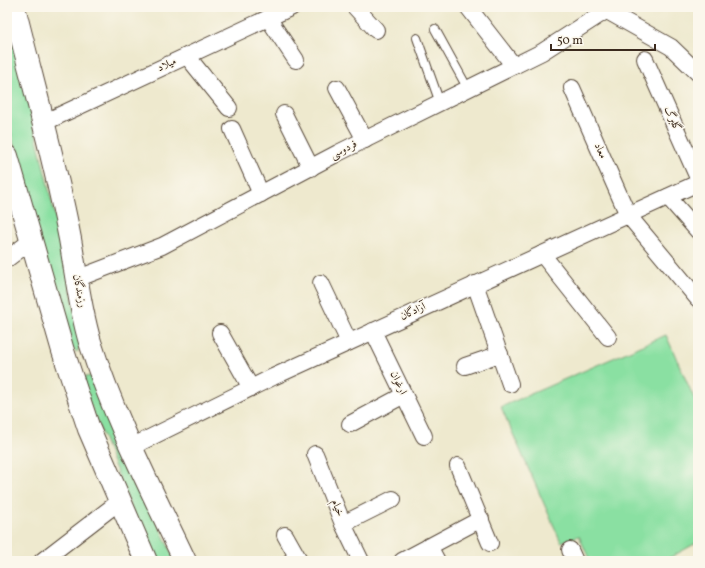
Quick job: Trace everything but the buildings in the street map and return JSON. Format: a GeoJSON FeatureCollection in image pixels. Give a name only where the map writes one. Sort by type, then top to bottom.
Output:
{"type":"FeatureCollection","features":[{"type":"Feature","properties":{"kind":"main road","name":"رزمندگان"},"geometry":{"type":"LineString","coordinates":[[14,7],[70,239],[76,279],[90,342],[115,412],[185,561]]}},
{"type":"Feature","properties":{"kind":"main road"},"geometry":{"type":"LineString","coordinates":[[7,154],[63,351],[89,429],[146,561]]}},
{"type":"Feature","properties":{"kind":"street","name":"میلاد"},"geometry":{"type":"LineString","coordinates":[[43,123],[292,7]]}},
{"type":"Feature","properties":{"kind":"street"},"geometry":{"type":"LineString","coordinates":[[355,7],[376,30]]}},
{"type":"Feature","properties":{"kind":"street"},"geometry":{"type":"LineString","coordinates":[[468,7],[514,66]]}},
{"type":"Feature","properties":{"kind":"street"},"geometry":{"type":"LineString","coordinates":[[604,9],[671,47],[698,73]]}},
{"type":"Feature","properties":{"kind":"street","name":"فردوسی"},"geometry":{"type":"LineString","coordinates":[[76,279],[162,246],[365,140],[542,52],[604,9]]}},
{"type":"Feature","properties":{"kind":"street"},"geometry":{"type":"LineString","coordinates":[[268,18],[296,60]]}},
{"type":"Feature","properties":{"kind":"street"},"geometry":{"type":"LineString","coordinates":[[187,56],[229,108]]}},
{"type":"Feature","properties":{"kind":"street","name":"گلبرگ"},"geometry":{"type":"LineString","coordinates":[[645,59],[698,178]]}},
{"type":"Feature","properties":{"kind":"street"},"geometry":{"type":"LineString","coordinates":[[337,88],[365,140]]}},
{"type":"Feature","properties":{"kind":"street","name":"معاد"},"geometry":{"type":"LineString","coordinates":[[572,88],[628,215],[698,299]]}},
{"type":"Feature","properties":{"kind":"street"},"geometry":{"type":"LineString","coordinates":[[284,114],[311,168]]}},
{"type":"Feature","properties":{"kind":"street"},"geometry":{"type":"LineString","coordinates":[[232,129],[261,194]]}},
{"type":"Feature","properties":{"kind":"street","name":"آزادگان"},"geometry":{"type":"LineString","coordinates":[[131,446],[349,342],[698,183]]}},
{"type":"Feature","properties":{"kind":"street"},"geometry":{"type":"LineString","coordinates":[[668,197],[698,231]]}},
{"type":"Feature","properties":{"kind":"street"},"geometry":{"type":"LineString","coordinates":[[7,259],[31,241]]}},
{"type":"Feature","properties":{"kind":"street"},"geometry":{"type":"LineString","coordinates":[[542,254],[608,337]]}},
{"type":"Feature","properties":{"kind":"street"},"geometry":{"type":"LineString","coordinates":[[321,283],[349,342]]}},
{"type":"Feature","properties":{"kind":"street"},"geometry":{"type":"LineString","coordinates":[[475,284],[510,384]]}},
{"type":"Feature","properties":{"kind":"street","name":"ارغوان"},"geometry":{"type":"LineString","coordinates":[[373,331],[424,436]]}},
{"type":"Feature","properties":{"kind":"street"},"geometry":{"type":"LineString","coordinates":[[220,333],[251,388]]}},
{"type":"Feature","properties":{"kind":"street"},"geometry":{"type":"LineString","coordinates":[[465,366],[500,354]]}},
{"type":"Feature","properties":{"kind":"street"},"geometry":{"type":"LineString","coordinates":[[350,424],[404,394]]}},
{"type":"Feature","properties":{"kind":"street","name":"خیام"},"geometry":{"type":"LineString","coordinates":[[315,454],[343,524],[361,561]]}},
{"type":"Feature","properties":{"kind":"street"},"geometry":{"type":"LineString","coordinates":[[458,466],[490,543]]}},
{"type":"Feature","properties":{"kind":"street"},"geometry":{"type":"LineString","coordinates":[[343,524],[393,499]]}},
{"type":"Feature","properties":{"kind":"street"},"geometry":{"type":"LineString","coordinates":[[42,561],[120,501]]}},
{"type":"Feature","properties":{"kind":"street"},"geometry":{"type":"LineString","coordinates":[[402,561],[481,519]]}},
{"type":"Feature","properties":{"kind":"street"},"geometry":{"type":"LineString","coordinates":[[285,535],[298,558],[291,561]]}},
{"type":"Feature","properties":{"kind":"street"},"geometry":{"type":"LineString","coordinates":[[429,546],[436,561]]}},
{"type":"Feature","properties":{"kind":"lane"},"geometry":{"type":"LineString","coordinates":[[435,29],[468,89]]}},
{"type":"Feature","properties":{"kind":"lane"},"geometry":{"type":"LineString","coordinates":[[417,38],[440,103]]}},
{"type":"Feature","properties":{"kind":"green space"},"geometry":{"type":"Polygon","coordinates":[[[7,11],[65,258],[81,345],[77,352],[72,349],[23,183],[7,115],[7,11]]]}},
{"type":"Feature","properties":{"kind":"green space"},"geometry":{"type":"Polygon","coordinates":[[[666,335],[698,407],[698,445],[694,448],[698,458],[698,542],[664,561],[590,561],[579,536],[561,542],[501,407],[666,335]]]}},
{"type":"Feature","properties":{"kind":"green space"},"geometry":{"type":"Polygon","coordinates":[[[91,376],[175,561],[152,561],[86,394],[84,377],[91,376]]]}}]}
